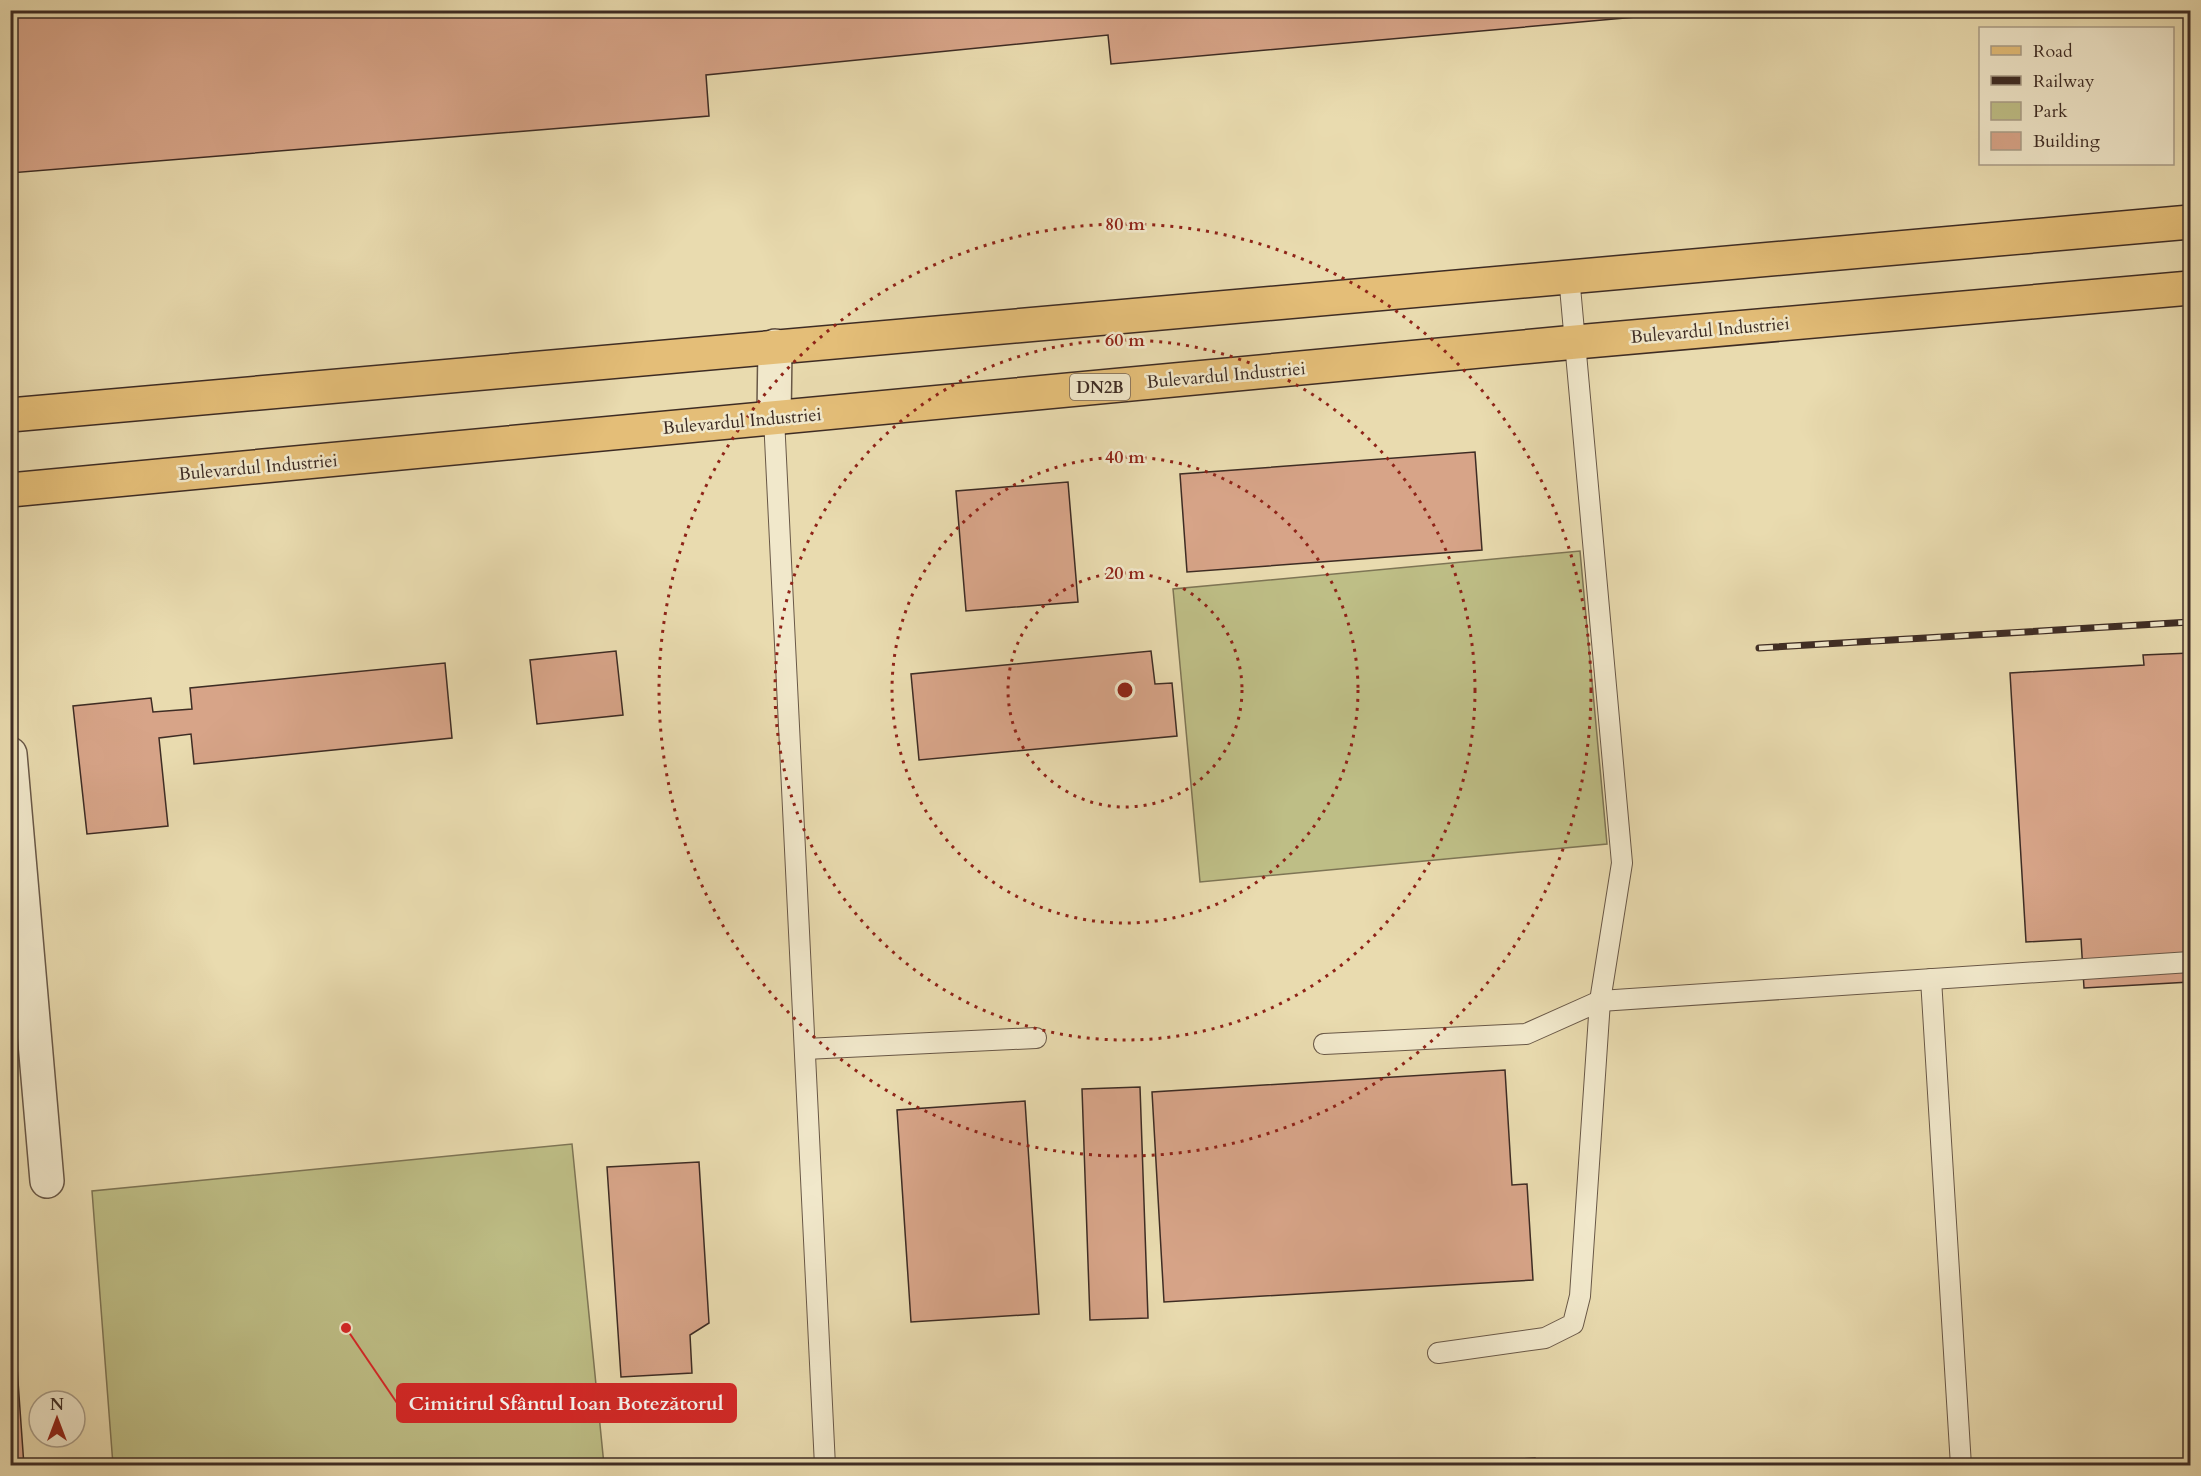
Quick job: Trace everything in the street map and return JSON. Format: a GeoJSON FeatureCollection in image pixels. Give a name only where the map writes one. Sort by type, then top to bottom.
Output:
{"type":"FeatureCollection","features":[{"type":"Feature","properties":{"kind":"main road"},"geometry":{"type":"LineString","coordinates":[[10,415],[2190,222]]}},
{"type":"Feature","properties":{"kind":"main road","name":"Bulevardul Industriei"},"geometry":{"type":"LineString","coordinates":[[10,490],[1576,342],[2190,288]]}},
{"type":"Feature","properties":{"kind":"street"},"geometry":{"type":"LineString","coordinates":[[774,418],[775,346]]}},
{"type":"Feature","properties":{"kind":"street"},"geometry":{"type":"LineString","coordinates":[[10,754],[47,1181]]}},
{"type":"Feature","properties":{"kind":"lane"},"geometry":{"type":"LineString","coordinates":[[1438,1353],[1545,1338],[1573,1323],[1580,1296],[1600,1001],[1622,863],[1569,276]]}},
{"type":"Feature","properties":{"kind":"lane"},"geometry":{"type":"LineString","coordinates":[[774,418],[825,1466]]}},
{"type":"Feature","properties":{"kind":"lane"},"geometry":{"type":"LineString","coordinates":[[1324,1044],[1526,1034],[1600,1001],[2190,962]]}},
{"type":"Feature","properties":{"kind":"lane"},"geometry":{"type":"LineString","coordinates":[[1931,979],[1961,1466]]}},
{"type":"Feature","properties":{"kind":"lane"},"geometry":{"type":"LineString","coordinates":[[805,1049],[1036,1038]]}},
{"type":"Feature","properties":{"kind":"green space"},"geometry":{"type":"Polygon","coordinates":[[[1580,551],[1607,844],[1200,882],[1173,589],[1580,551]]]}},
{"type":"Feature","properties":{"kind":"green space"},"geometry":{"type":"Polygon","coordinates":[[[572,1144],[604,1465],[113,1465],[92,1191],[572,1144]]]}},
{"type":"Feature","properties":{"kind":"building"},"geometry":{"type":"Polygon","coordinates":[[[10,10],[1715,10],[1111,64],[1108,35],[706,75],[709,116],[10,173],[10,10]]]}},
{"type":"Feature","properties":{"kind":"building"},"geometry":{"type":"Polygon","coordinates":[[[1475,452],[1482,550],[1187,572],[1180,474],[1475,452]]]}},
{"type":"Feature","properties":{"kind":"building"},"geometry":{"type":"Polygon","coordinates":[[[1068,482],[1078,602],[966,611],[956,491],[1068,482]]]}},
{"type":"Feature","properties":{"kind":"building"},"geometry":{"type":"Polygon","coordinates":[[[616,651],[623,715],[537,724],[530,660],[616,651]]]}},
{"type":"Feature","properties":{"kind":"building"},"geometry":{"type":"Polygon","coordinates":[[[1151,651],[1155,684],[1172,683],[1177,736],[919,760],[911,674],[1151,651]]]}},
{"type":"Feature","properties":{"kind":"building"},"geometry":{"type":"Polygon","coordinates":[[[2190,653],[2190,982],[2084,988],[2081,939],[2026,942],[2010,673],[2144,665],[2143,655],[2190,653]]]}},
{"type":"Feature","properties":{"kind":"building"},"geometry":{"type":"Polygon","coordinates":[[[445,663],[452,738],[194,764],[191,734],[159,738],[168,826],[87,834],[73,706],[151,698],[153,712],[192,709],[190,688],[445,663]]]}},
{"type":"Feature","properties":{"kind":"building"},"geometry":{"type":"Polygon","coordinates":[[[1505,1070],[1512,1185],[1527,1184],[1533,1280],[1164,1302],[1152,1092],[1505,1070]]]}},
{"type":"Feature","properties":{"kind":"building"},"geometry":{"type":"Polygon","coordinates":[[[1140,1087],[1148,1318],[1090,1320],[1082,1089],[1140,1087]]]}},
{"type":"Feature","properties":{"kind":"building"},"geometry":{"type":"Polygon","coordinates":[[[1025,1101],[1039,1314],[911,1322],[897,1110],[1025,1101]]]}},
{"type":"Feature","properties":{"kind":"building"},"geometry":{"type":"Polygon","coordinates":[[[699,1162],[709,1323],[690,1335],[692,1373],[621,1377],[607,1167],[699,1162]]]}},
{"type":"Feature","properties":{"kind":"building"},"geometry":{"type":"Polygon","coordinates":[[[10,1297],[12,1297],[24,1466],[10,1466],[10,1297]]]}},
{"type":"Feature","properties":{"kind":"building"},"geometry":{"type":"Polygon","coordinates":[[[1535,1458],[1536,1466],[1426,1466],[1535,1458]]]}},
{"type":"Feature","properties":{"kind":"railway"},"geometry":{"type":"LineString","coordinates":[[1759,648],[2190,622]]}},
{"type":"Feature","properties":{"kind":"place","name":"Cimitirul Sfântul Ioan Botezătorul"},"geometry":{"type":"Point","coordinates":[346,1328]}}]}
